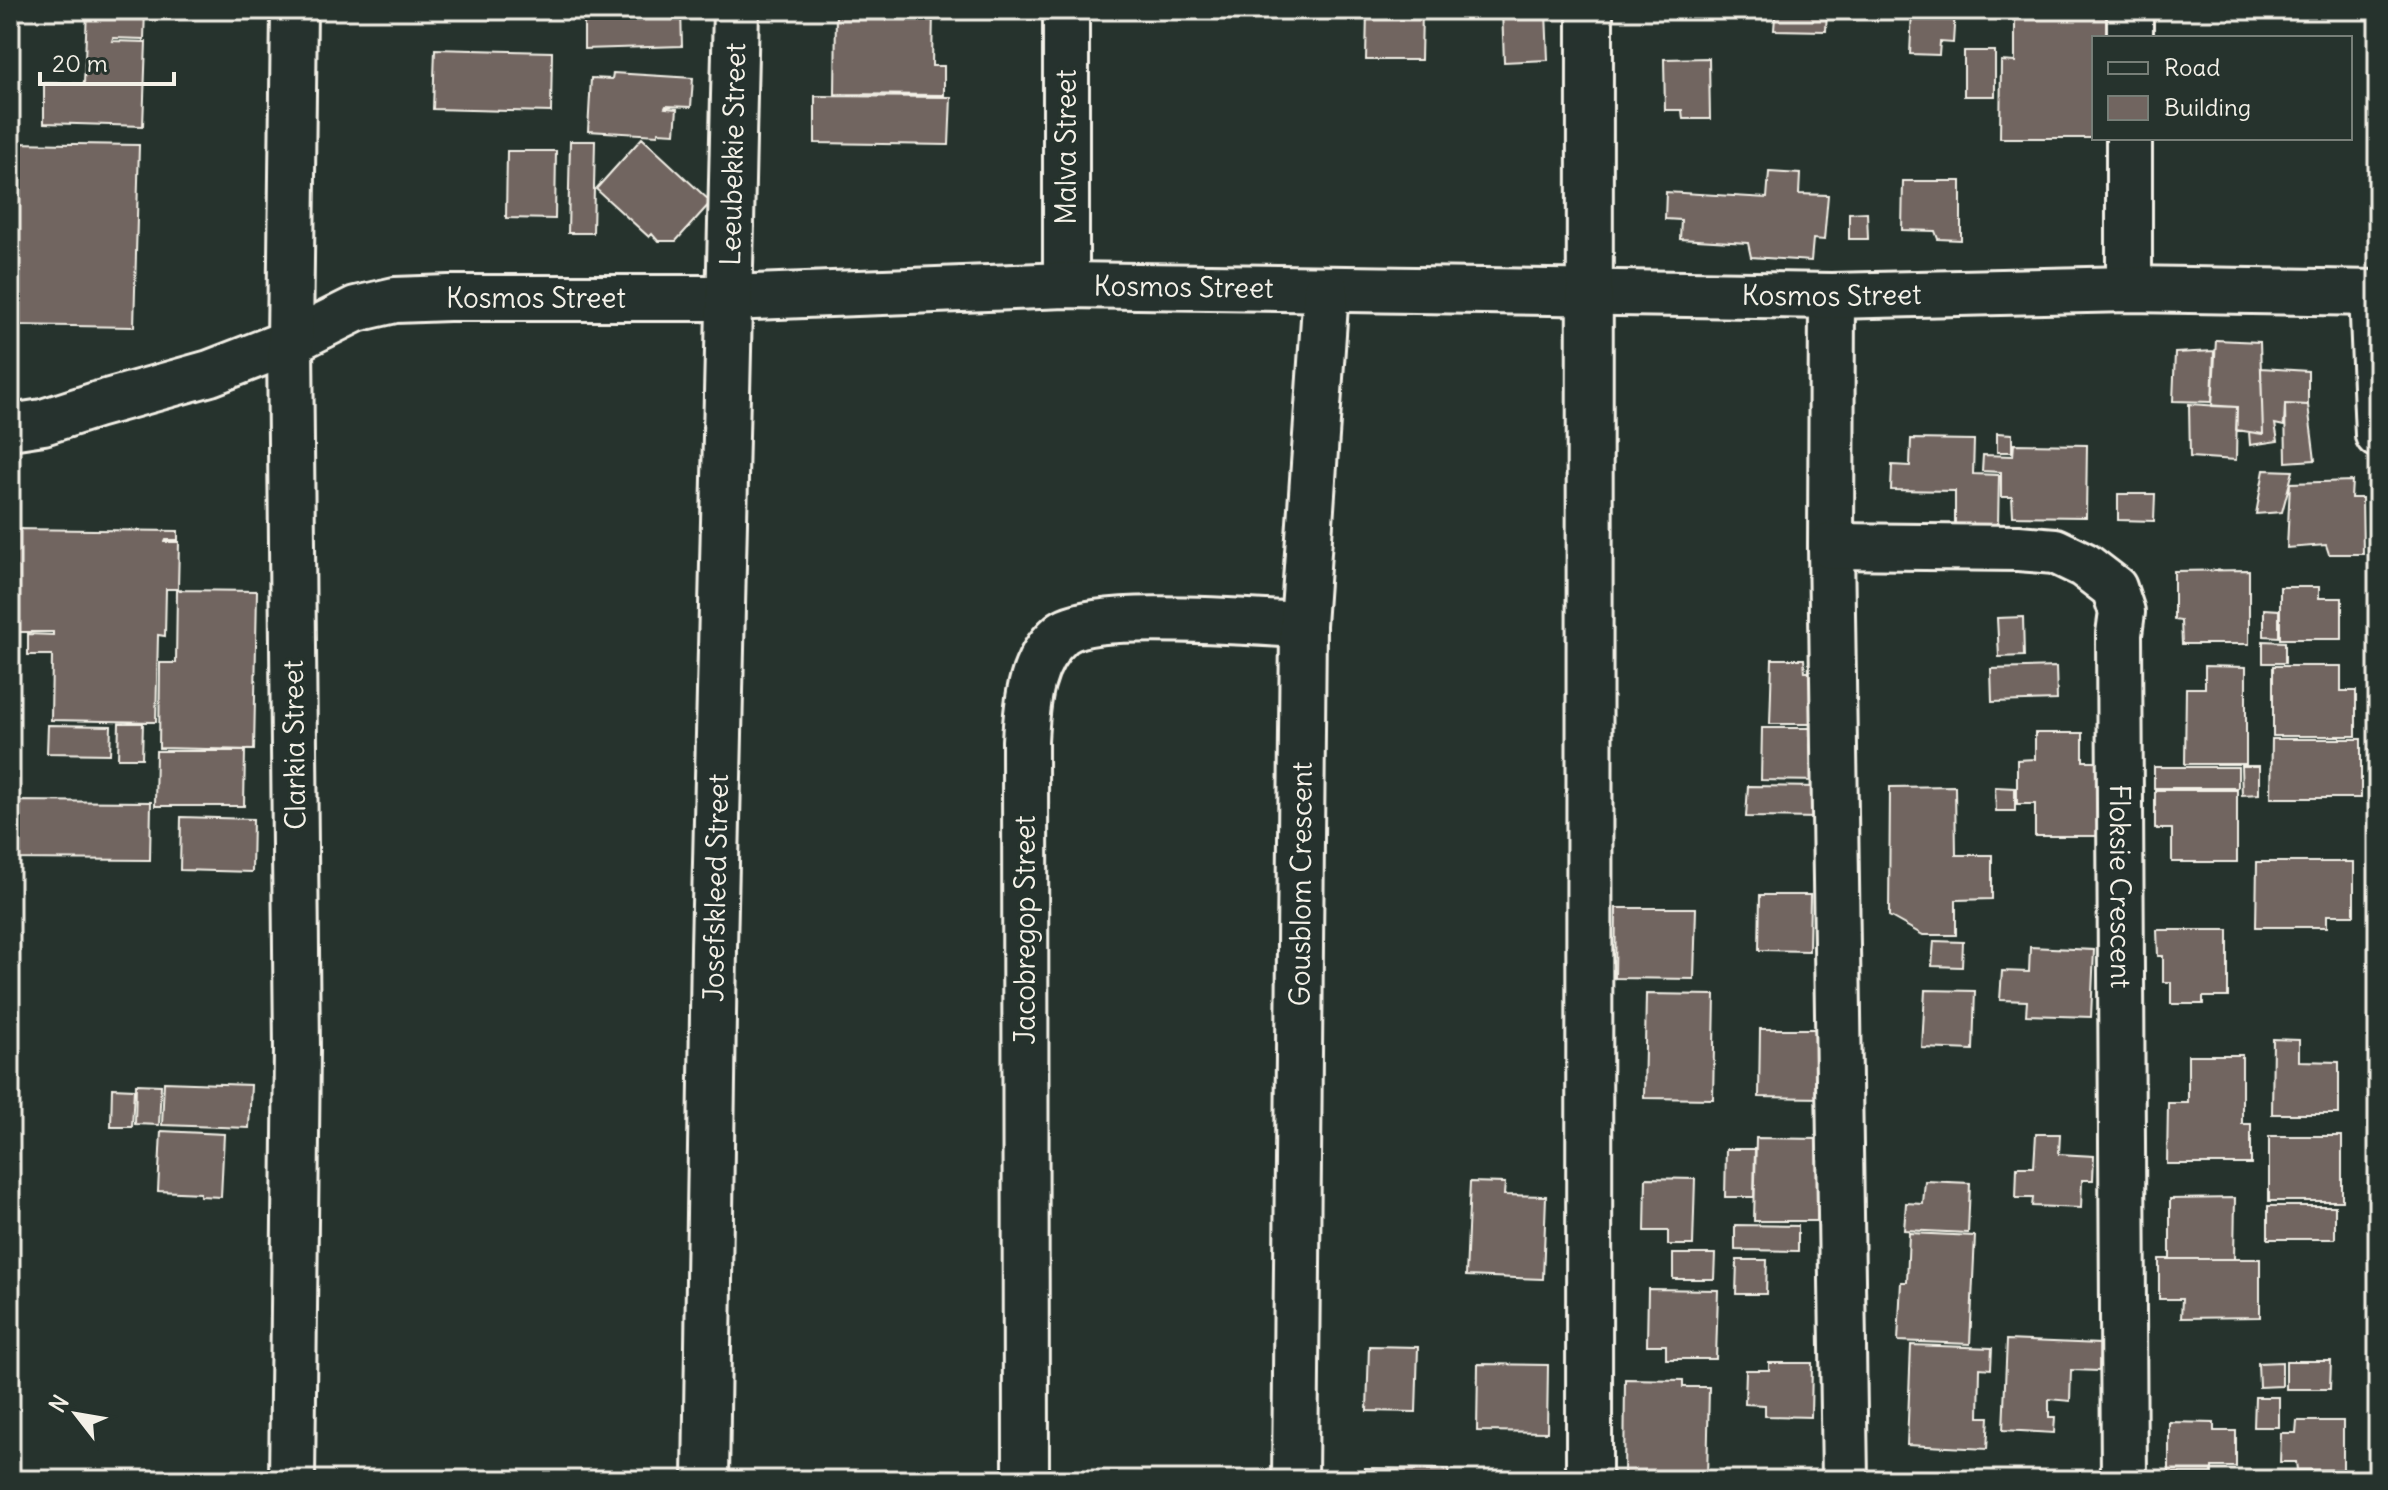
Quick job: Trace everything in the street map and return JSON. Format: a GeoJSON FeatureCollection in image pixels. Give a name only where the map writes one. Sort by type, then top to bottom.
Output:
{"type":"FeatureCollection","features":[{"type":"Feature","properties":{"kind":"street","name":"Clarkia Street"},"geometry":{"type":"LineString","coordinates":[[292,1480],[297,1050],[290,342],[294,10]]}},
{"type":"Feature","properties":{"kind":"street","name":"Leeubekkie Street"},"geometry":{"type":"LineString","coordinates":[[728,298],[736,10]]}},
{"type":"Feature","properties":{"kind":"street","name":"Malva Street"},"geometry":{"type":"LineString","coordinates":[[1066,10],[1066,285]]}},
{"type":"Feature","properties":{"kind":"street"},"geometry":{"type":"LineString","coordinates":[[1589,1480],[1590,10]]}},
{"type":"Feature","properties":{"kind":"street"},"geometry":{"type":"LineString","coordinates":[[2130,10],[2130,36]]}},
{"type":"Feature","properties":{"kind":"street"},"geometry":{"type":"LineString","coordinates":[[2129,140],[2129,289]]}},
{"type":"Feature","properties":{"kind":"street","name":"Kosmos Street"},"geometry":{"type":"LineString","coordinates":[[10,427],[43,422],[210,373],[290,342],[356,309],[395,300],[728,298],[1066,285],[1832,296],[2129,289],[2375,293]]}},
{"type":"Feature","properties":{"kind":"street","name":"Gousblom Crescent"},"geometry":{"type":"LineString","coordinates":[[1295,1480],[1303,625],[1326,290]]}},
{"type":"Feature","properties":{"kind":"street"},"geometry":{"type":"LineString","coordinates":[[2375,293],[2378,435]]}},
{"type":"Feature","properties":{"kind":"street"},"geometry":{"type":"LineString","coordinates":[[1832,296],[1831,546],[1845,1480]]}},
{"type":"Feature","properties":{"kind":"street","name":"Josefskleed Street"},"geometry":{"type":"LineString","coordinates":[[706,1480],[728,298]]}},
{"type":"Feature","properties":{"kind":"street","name":"Floksie Crescent"},"geometry":{"type":"LineString","coordinates":[[1831,546],[2055,551],[2084,565],[2114,588],[2122,612],[2119,634],[2124,1480]]}},
{"type":"Feature","properties":{"kind":"street","name":"Jacobregop Street"},"geometry":{"type":"LineString","coordinates":[[1026,1480],[1025,741],[1036,668],[1062,633],[1072,626],[1092,622],[1153,620],[1303,625]]}},
{"type":"Feature","properties":{"kind":"building"},"geometry":{"type":"Polygon","coordinates":[[[87,10],[145,10],[144,39],[113,38],[112,41],[146,42],[143,126],[44,123],[44,83],[84,84],[87,10]]]}},
{"type":"Feature","properties":{"kind":"building"},"geometry":{"type":"Polygon","coordinates":[[[531,10],[556,10],[556,17],[531,16],[531,10]]]}},
{"type":"Feature","properties":{"kind":"building"},"geometry":{"type":"Polygon","coordinates":[[[567,10],[681,10],[682,46],[584,49],[584,12],[567,13],[567,10]]]}},
{"type":"Feature","properties":{"kind":"building"},"geometry":{"type":"Polygon","coordinates":[[[836,10],[933,10],[932,66],[944,66],[944,95],[835,94],[836,10]]]}},
{"type":"Feature","properties":{"kind":"building"},"geometry":{"type":"Polygon","coordinates":[[[1367,10],[1422,10],[1421,60],[1366,60],[1367,10]]]}},
{"type":"Feature","properties":{"kind":"building"},"geometry":{"type":"Polygon","coordinates":[[[1502,10],[1546,12],[1548,60],[1504,62],[1502,10]]]}},
{"type":"Feature","properties":{"kind":"building"},"geometry":{"type":"Polygon","coordinates":[[[1751,10],[1827,10],[1826,31],[1774,30],[1775,17],[1751,16],[1751,10]]]}},
{"type":"Feature","properties":{"kind":"building"},"geometry":{"type":"Polygon","coordinates":[[[1912,10],[1955,10],[1953,43],[1940,42],[1939,55],[1910,54],[1912,10]]]}},
{"type":"Feature","properties":{"kind":"building"},"geometry":{"type":"Polygon","coordinates":[[[2015,10],[2109,10],[2108,36],[2092,36],[2092,138],[2000,138],[2001,61],[2015,62],[2015,10]]]}},
{"type":"Feature","properties":{"kind":"building"},"geometry":{"type":"Polygon","coordinates":[[[435,49],[552,52],[551,112],[433,109],[435,49]]]}},
{"type":"Feature","properties":{"kind":"building"},"geometry":{"type":"Polygon","coordinates":[[[1964,51],[1995,51],[1995,96],[1964,96],[1964,51]]]}},
{"type":"Feature","properties":{"kind":"building"},"geometry":{"type":"Polygon","coordinates":[[[1709,58],[1710,119],[1683,119],[1682,110],[1665,110],[1664,59],[1709,58]]]}},
{"type":"Feature","properties":{"kind":"building"},"geometry":{"type":"Polygon","coordinates":[[[613,73],[693,78],[691,107],[665,108],[677,109],[675,133],[588,131],[591,78],[612,79],[613,73]]]}},
{"type":"Feature","properties":{"kind":"building"},"geometry":{"type":"Polygon","coordinates":[[[815,96],[951,97],[949,145],[815,143],[815,96]]]}},
{"type":"Feature","properties":{"kind":"building"},"geometry":{"type":"Polygon","coordinates":[[[642,138],[711,202],[676,241],[658,241],[652,234],[649,237],[596,189],[642,138]]]}},
{"type":"Feature","properties":{"kind":"building"},"geometry":{"type":"Polygon","coordinates":[[[570,141],[595,141],[593,233],[568,233],[570,141]]]}},
{"type":"Feature","properties":{"kind":"building"},"geometry":{"type":"Polygon","coordinates":[[[10,143],[139,145],[134,327],[10,325],[10,143]]]}},
{"type":"Feature","properties":{"kind":"building"},"geometry":{"type":"Polygon","coordinates":[[[507,151],[556,151],[555,219],[506,218],[507,151]]]}},
{"type":"Feature","properties":{"kind":"building"},"geometry":{"type":"Polygon","coordinates":[[[1769,172],[1800,174],[1799,194],[1828,195],[1824,240],[1813,239],[1811,261],[1751,257],[1748,243],[1680,239],[1681,220],[1665,219],[1666,192],[1767,198],[1769,172]]]}},
{"type":"Feature","properties":{"kind":"building"},"geometry":{"type":"Polygon","coordinates":[[[1903,181],[1961,181],[1961,240],[1938,239],[1935,231],[1902,230],[1903,181]]]}},
{"type":"Feature","properties":{"kind":"building"},"geometry":{"type":"Polygon","coordinates":[[[1867,212],[1868,239],[1849,239],[1849,213],[1867,212]]]}},
{"type":"Feature","properties":{"kind":"building"},"geometry":{"type":"Polygon","coordinates":[[[2216,340],[2260,342],[2263,434],[2236,430],[2237,407],[2212,406],[2216,340]]]}},
{"type":"Feature","properties":{"kind":"building"},"geometry":{"type":"Polygon","coordinates":[[[2214,351],[2212,402],[2173,401],[2175,353],[2214,351]]]}},
{"type":"Feature","properties":{"kind":"building"},"geometry":{"type":"Polygon","coordinates":[[[2261,368],[2308,371],[2308,405],[2285,404],[2284,426],[2275,424],[2278,441],[2250,445],[2249,432],[2263,434],[2261,368]]]}},
{"type":"Feature","properties":{"kind":"building"},"geometry":{"type":"Polygon","coordinates":[[[2189,404],[2237,407],[2236,460],[2190,457],[2189,404]]]}},
{"type":"Feature","properties":{"kind":"building"},"geometry":{"type":"Polygon","coordinates":[[[2285,404],[2308,405],[2315,460],[2286,462],[2285,404]]]}},
{"type":"Feature","properties":{"kind":"building"},"geometry":{"type":"Polygon","coordinates":[[[1997,433],[2012,434],[2012,452],[1997,452],[1997,433]]]}},
{"type":"Feature","properties":{"kind":"building"},"geometry":{"type":"Polygon","coordinates":[[[1911,439],[1974,440],[1973,474],[1999,475],[1998,525],[1955,524],[1955,491],[1891,490],[1892,465],[1910,466],[1911,439]]]}},
{"type":"Feature","properties":{"kind":"building"},"geometry":{"type":"Polygon","coordinates":[[[2014,444],[2087,445],[2086,517],[2013,516],[2012,497],[2001,497],[2001,472],[1982,471],[1983,455],[2013,456],[2014,444]]]}},
{"type":"Feature","properties":{"kind":"building"},"geometry":{"type":"Polygon","coordinates":[[[2264,470],[2293,471],[2282,512],[2256,514],[2264,470]]]}},
{"type":"Feature","properties":{"kind":"building"},"geometry":{"type":"Polygon","coordinates":[[[2352,481],[2351,498],[2362,498],[2363,554],[2329,554],[2326,545],[2287,548],[2290,483],[2352,481]]]}},
{"type":"Feature","properties":{"kind":"building"},"geometry":{"type":"Polygon","coordinates":[[[2118,494],[2155,494],[2154,521],[2118,520],[2118,494]]]}},
{"type":"Feature","properties":{"kind":"building"},"geometry":{"type":"Polygon","coordinates":[[[10,529],[178,531],[178,540],[165,542],[179,542],[178,589],[166,589],[165,636],[158,635],[156,722],[51,720],[52,655],[28,655],[28,634],[53,635],[53,632],[10,632],[10,529]]]}},
{"type":"Feature","properties":{"kind":"building"},"geometry":{"type":"Polygon","coordinates":[[[2249,570],[2249,644],[2182,644],[2181,621],[2174,620],[2174,571],[2249,570]]]}},
{"type":"Feature","properties":{"kind":"building"},"geometry":{"type":"Polygon","coordinates":[[[2280,587],[2319,587],[2319,598],[2342,598],[2342,639],[2280,639],[2280,587]]]}},
{"type":"Feature","properties":{"kind":"building"},"geometry":{"type":"Polygon","coordinates":[[[177,590],[257,591],[254,750],[159,748],[160,663],[176,663],[177,590]]]}},
{"type":"Feature","properties":{"kind":"building"},"geometry":{"type":"Polygon","coordinates":[[[2264,609],[2279,610],[2279,637],[2264,636],[2264,609]]]}},
{"type":"Feature","properties":{"kind":"building"},"geometry":{"type":"Polygon","coordinates":[[[2023,617],[2024,656],[1999,657],[1997,618],[2023,617]]]}},
{"type":"Feature","properties":{"kind":"building"},"geometry":{"type":"Polygon","coordinates":[[[2263,641],[2285,642],[2285,663],[2263,663],[2263,641]]]}},
{"type":"Feature","properties":{"kind":"building"},"geometry":{"type":"Polygon","coordinates":[[[1772,659],[1804,659],[1805,672],[1822,672],[1821,724],[1770,724],[1772,659]]]}},
{"type":"Feature","properties":{"kind":"building"},"geometry":{"type":"Polygon","coordinates":[[[2205,666],[2246,667],[2246,764],[2185,764],[2186,688],[2205,688],[2205,666]]]}},
{"type":"Feature","properties":{"kind":"building"},"geometry":{"type":"Polygon","coordinates":[[[2273,666],[2341,666],[2341,691],[2356,691],[2356,736],[2273,736],[2273,666]]]}},
{"type":"Feature","properties":{"kind":"building"},"geometry":{"type":"Polygon","coordinates":[[[2056,667],[2057,700],[1992,702],[1991,669],[2056,667]]]}},
{"type":"Feature","properties":{"kind":"building"},"geometry":{"type":"Polygon","coordinates":[[[119,723],[143,723],[142,758],[118,758],[119,723]]]}},
{"type":"Feature","properties":{"kind":"building"},"geometry":{"type":"Polygon","coordinates":[[[48,725],[111,726],[110,754],[47,753],[48,725]]]}},
{"type":"Feature","properties":{"kind":"building"},"geometry":{"type":"Polygon","coordinates":[[[1762,728],[1823,728],[1822,781],[1761,780],[1762,728]]]}},
{"type":"Feature","properties":{"kind":"building"},"geometry":{"type":"Polygon","coordinates":[[[2035,733],[2083,733],[2083,761],[2100,761],[2099,836],[2035,836],[2035,804],[2017,804],[2017,760],[2035,759],[2035,733]]]}},
{"type":"Feature","properties":{"kind":"building"},"geometry":{"type":"Polygon","coordinates":[[[2272,739],[2361,739],[2361,798],[2271,798],[2272,739]]]}},
{"type":"Feature","properties":{"kind":"building"},"geometry":{"type":"Polygon","coordinates":[[[156,751],[245,751],[244,806],[155,806],[156,751]]]}},
{"type":"Feature","properties":{"kind":"building"},"geometry":{"type":"Polygon","coordinates":[[[2241,766],[2259,766],[2259,794],[2242,795],[2241,766]]]}},
{"type":"Feature","properties":{"kind":"building"},"geometry":{"type":"Polygon","coordinates":[[[2154,767],[2238,767],[2238,788],[2154,788],[2154,767]]]}},
{"type":"Feature","properties":{"kind":"building"},"geometry":{"type":"Polygon","coordinates":[[[1748,786],[1820,787],[1820,818],[1746,817],[1748,786]]]}},
{"type":"Feature","properties":{"kind":"building"},"geometry":{"type":"Polygon","coordinates":[[[1955,786],[1956,855],[1992,855],[1992,899],[1956,900],[1956,935],[1923,935],[1889,916],[1890,787],[1955,786]]]}},
{"type":"Feature","properties":{"kind":"building"},"geometry":{"type":"Polygon","coordinates":[[[1995,787],[2015,788],[2015,811],[1996,811],[1995,787]]]}},
{"type":"Feature","properties":{"kind":"building"},"geometry":{"type":"Polygon","coordinates":[[[2155,790],[2237,790],[2237,862],[2172,862],[2172,829],[2155,829],[2155,790]]]}},
{"type":"Feature","properties":{"kind":"building"},"geometry":{"type":"Polygon","coordinates":[[[10,801],[151,802],[150,860],[10,859],[10,801]]]}},
{"type":"Feature","properties":{"kind":"building"},"geometry":{"type":"Polygon","coordinates":[[[181,817],[253,819],[252,872],[180,870],[181,817]]]}},
{"type":"Feature","properties":{"kind":"building"},"geometry":{"type":"Polygon","coordinates":[[[2257,862],[2354,862],[2354,915],[2327,915],[2327,927],[2256,927],[2257,862]]]}},
{"type":"Feature","properties":{"kind":"building"},"geometry":{"type":"Polygon","coordinates":[[[1760,895],[1810,895],[1809,951],[1759,950],[1760,895]]]}},
{"type":"Feature","properties":{"kind":"building"},"geometry":{"type":"Polygon","coordinates":[[[1616,908],[1696,908],[1694,979],[1615,978],[1616,908]]]}},
{"type":"Feature","properties":{"kind":"building"},"geometry":{"type":"Polygon","coordinates":[[[2157,930],[2228,930],[2228,997],[2203,997],[2203,1004],[2171,1004],[2171,982],[2163,982],[2163,956],[2158,956],[2157,930]]]}},
{"type":"Feature","properties":{"kind":"building"},"geometry":{"type":"Polygon","coordinates":[[[1934,941],[1963,942],[1962,967],[1932,966],[1934,941]]]}},
{"type":"Feature","properties":{"kind":"building"},"geometry":{"type":"Polygon","coordinates":[[[2030,947],[2094,950],[2091,1017],[2026,1015],[2027,1001],[2000,1000],[2002,971],[2029,972],[2030,947]]]}},
{"type":"Feature","properties":{"kind":"building"},"geometry":{"type":"Polygon","coordinates":[[[1925,990],[1975,991],[1973,1050],[1922,1048],[1925,990]]]}},
{"type":"Feature","properties":{"kind":"building"},"geometry":{"type":"Polygon","coordinates":[[[1646,994],[1715,995],[1713,1099],[1644,1098],[1646,994]]]}},
{"type":"Feature","properties":{"kind":"building"},"geometry":{"type":"Polygon","coordinates":[[[1760,1029],[1826,1029],[1825,1098],[1759,1097],[1760,1029]]]}},
{"type":"Feature","properties":{"kind":"building"},"geometry":{"type":"Polygon","coordinates":[[[2273,1039],[2299,1040],[2299,1061],[2339,1062],[2339,1114],[2272,1114],[2273,1039]]]}},
{"type":"Feature","properties":{"kind":"building"},"geometry":{"type":"Polygon","coordinates":[[[2188,1055],[2242,1055],[2242,1124],[2251,1124],[2251,1164],[2167,1164],[2168,1103],[2188,1103],[2188,1055]]]}},
{"type":"Feature","properties":{"kind":"building"},"geometry":{"type":"Polygon","coordinates":[[[164,1082],[251,1085],[249,1128],[162,1125],[164,1082]]]}},
{"type":"Feature","properties":{"kind":"building"},"geometry":{"type":"Polygon","coordinates":[[[136,1084],[161,1085],[159,1125],[135,1124],[136,1084]]]}},
{"type":"Feature","properties":{"kind":"building"},"geometry":{"type":"Polygon","coordinates":[[[112,1088],[134,1089],[132,1127],[111,1127],[112,1088]]]}},
{"type":"Feature","properties":{"kind":"building"},"geometry":{"type":"Polygon","coordinates":[[[161,1131],[224,1134],[221,1197],[158,1191],[161,1131]]]}},
{"type":"Feature","properties":{"kind":"building"},"geometry":{"type":"Polygon","coordinates":[[[2036,1134],[2060,1134],[2059,1154],[2094,1156],[2093,1180],[2082,1180],[2081,1208],[2032,1206],[2033,1198],[2016,1198],[2017,1167],[2034,1167],[2036,1134]]]}},
{"type":"Feature","properties":{"kind":"building"},"geometry":{"type":"Polygon","coordinates":[[[2269,1136],[2342,1136],[2342,1201],[2269,1201],[2269,1136]]]}},
{"type":"Feature","properties":{"kind":"building"},"geometry":{"type":"Polygon","coordinates":[[[1756,1138],[1819,1139],[1817,1221],[1754,1221],[1756,1138]]]}},
{"type":"Feature","properties":{"kind":"building"},"geometry":{"type":"Polygon","coordinates":[[[1726,1149],[1755,1149],[1754,1197],[1725,1197],[1726,1149]]]}},
{"type":"Feature","properties":{"kind":"building"},"geometry":{"type":"Polygon","coordinates":[[[1646,1178],[1695,1179],[1693,1245],[1668,1245],[1668,1231],[1645,1231],[1646,1178]]]}},
{"type":"Feature","properties":{"kind":"building"},"geometry":{"type":"Polygon","coordinates":[[[1925,1181],[1970,1183],[1968,1233],[1904,1230],[1906,1203],[1923,1204],[1925,1181]]]}},
{"type":"Feature","properties":{"kind":"building"},"geometry":{"type":"Polygon","coordinates":[[[1470,1182],[1505,1183],[1504,1195],[1546,1196],[1543,1279],[1466,1276],[1470,1182]]]}},
{"type":"Feature","properties":{"kind":"building"},"geometry":{"type":"Polygon","coordinates":[[[2235,1198],[2234,1259],[2170,1259],[2170,1199],[2235,1198]]]}},
{"type":"Feature","properties":{"kind":"building"},"geometry":{"type":"Polygon","coordinates":[[[2268,1206],[2335,1206],[2335,1239],[2268,1239],[2268,1206]]]}},
{"type":"Feature","properties":{"kind":"building"},"geometry":{"type":"Polygon","coordinates":[[[1735,1225],[1798,1226],[1798,1251],[1735,1250],[1735,1225]]]}},
{"type":"Feature","properties":{"kind":"building"},"geometry":{"type":"Polygon","coordinates":[[[1909,1233],[1975,1236],[1970,1344],[1898,1341],[1901,1282],[1907,1282],[1909,1233]]]}},
{"type":"Feature","properties":{"kind":"building"},"geometry":{"type":"Polygon","coordinates":[[[1673,1254],[1715,1254],[1714,1279],[1673,1279],[1673,1254]]]}},
{"type":"Feature","properties":{"kind":"building"},"geometry":{"type":"Polygon","coordinates":[[[2159,1259],[2260,1259],[2260,1317],[2181,1318],[2182,1299],[2159,1299],[2159,1259]]]}},
{"type":"Feature","properties":{"kind":"building"},"geometry":{"type":"Polygon","coordinates":[[[1737,1260],[1767,1260],[1766,1294],[1736,1294],[1737,1260]]]}},
{"type":"Feature","properties":{"kind":"building"},"geometry":{"type":"Polygon","coordinates":[[[1648,1289],[1718,1290],[1716,1359],[1666,1359],[1666,1345],[1647,1345],[1648,1289]]]}},
{"type":"Feature","properties":{"kind":"building"},"geometry":{"type":"Polygon","coordinates":[[[2007,1340],[2100,1344],[2099,1371],[2071,1370],[2070,1401],[2049,1399],[2049,1417],[2055,1417],[2054,1433],[2003,1430],[2007,1340]]]}},
{"type":"Feature","properties":{"kind":"building"},"geometry":{"type":"Polygon","coordinates":[[[1911,1345],[1992,1348],[1991,1369],[1980,1368],[1979,1417],[1989,1417],[1987,1449],[1907,1445],[1911,1345]]]}},
{"type":"Feature","properties":{"kind":"building"},"geometry":{"type":"Polygon","coordinates":[[[1369,1346],[1418,1347],[1416,1412],[1367,1411],[1369,1346]]]}},
{"type":"Feature","properties":{"kind":"building"},"geometry":{"type":"Polygon","coordinates":[[[2286,1361],[2331,1361],[2330,1389],[2286,1389],[2286,1361]]]}},
{"type":"Feature","properties":{"kind":"building"},"geometry":{"type":"Polygon","coordinates":[[[2282,1362],[2282,1386],[2259,1387],[2258,1363],[2282,1362]]]}},
{"type":"Feature","properties":{"kind":"building"},"geometry":{"type":"Polygon","coordinates":[[[1769,1363],[1812,1363],[1811,1417],[1765,1416],[1765,1405],[1745,1404],[1746,1370],[1769,1370],[1769,1363]]]}},
{"type":"Feature","properties":{"kind":"building"},"geometry":{"type":"Polygon","coordinates":[[[1478,1364],[1548,1365],[1547,1432],[1477,1431],[1478,1364]]]}},
{"type":"Feature","properties":{"kind":"building"},"geometry":{"type":"Polygon","coordinates":[[[1625,1379],[1683,1380],[1683,1387],[1709,1387],[1707,1480],[1624,1480],[1625,1379]]]}},
{"type":"Feature","properties":{"kind":"building"},"geometry":{"type":"Polygon","coordinates":[[[2255,1397],[2279,1397],[2279,1427],[2254,1427],[2255,1397]]]}},
{"type":"Feature","properties":{"kind":"building"},"geometry":{"type":"Polygon","coordinates":[[[2297,1421],[2343,1421],[2343,1470],[2297,1470],[2296,1462],[2280,1462],[2281,1433],[2296,1433],[2297,1421]]]}},
{"type":"Feature","properties":{"kind":"building"},"geometry":{"type":"Polygon","coordinates":[[[2169,1422],[2214,1423],[2214,1431],[2236,1431],[2236,1467],[2212,1467],[2212,1473],[2169,1473],[2169,1422]]]}},
{"type":"Feature","properties":{"kind":"building"},"geometry":{"type":"Polygon","coordinates":[[[1364,1468],[1449,1469],[1448,1480],[1364,1480],[1364,1468]]]}},
{"type":"Feature","properties":{"kind":"building"},"geometry":{"type":"Polygon","coordinates":[[[1913,1472],[1961,1474],[1961,1480],[1912,1480],[1913,1472]]]}},
{"type":"Feature","properties":{"kind":"building"},"geometry":{"type":"Polygon","coordinates":[[[2279,1472],[2342,1472],[2342,1480],[2279,1480],[2279,1472]]]}},
{"type":"Feature","properties":{"kind":"building"},"geometry":{"type":"Polygon","coordinates":[[[2015,1475],[2081,1478],[2081,1480],[2015,1480],[2015,1475]]]}}]}
